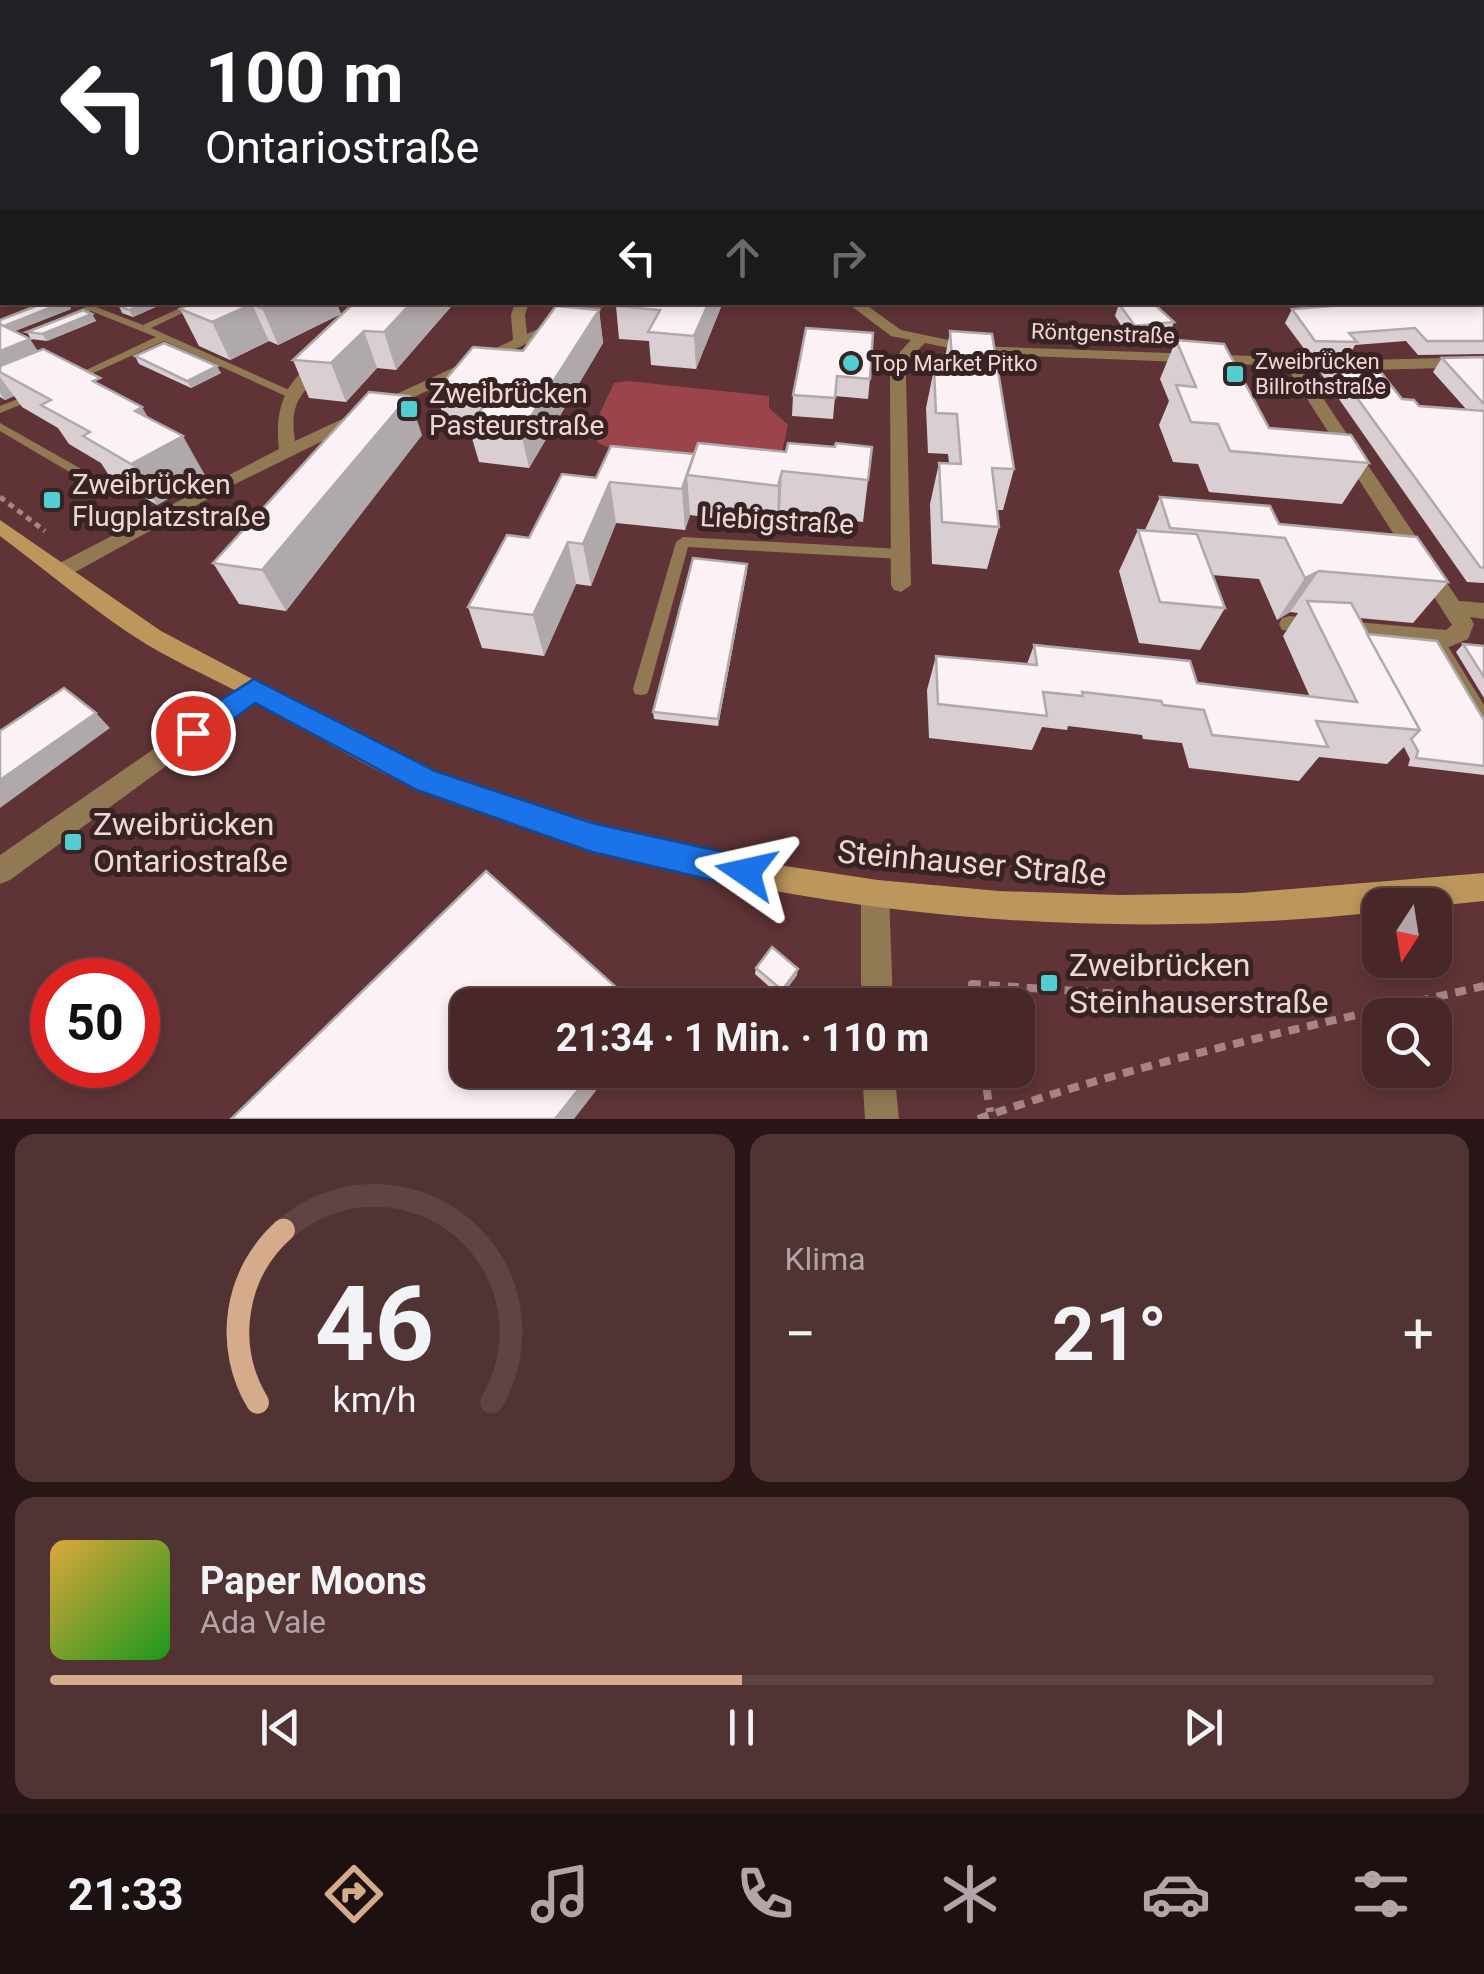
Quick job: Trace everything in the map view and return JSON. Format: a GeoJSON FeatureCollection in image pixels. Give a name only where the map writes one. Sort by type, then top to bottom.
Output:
{"type":"FeatureCollection","features":[{"type":"Feature","properties":{"kind":"main road","name":"Steinhauser Straße"},"geometry":{"type":"LineString","coordinates":[[0,526],[143,632],[427,781],[592,838],[714,867],[875,894],[1065,910],[1240,908],[1392,898],[1484,887]]}},
{"type":"Feature","properties":{"kind":"street"},"geometry":{"type":"LineString","coordinates":[[521,305],[518,315],[522,343]]}},
{"type":"Feature","properties":{"kind":"street"},"geometry":{"type":"LineString","coordinates":[[61,571],[288,451],[602,305]]}},
{"type":"Feature","properties":{"kind":"street","name":"Röntgenstraße"},"geometry":{"type":"LineString","coordinates":[[856,305],[879,324],[918,341],[977,350],[1402,365],[1483,363]]}},
{"type":"Feature","properties":{"kind":"street"},"geometry":{"type":"LineString","coordinates":[[902,584],[898,376],[907,352],[918,341]]}},
{"type":"Feature","properties":{"kind":"street"},"geometry":{"type":"LineString","coordinates":[[288,451],[282,416],[292,394],[331,356]]}},
{"type":"Feature","properties":{"kind":"street"},"geometry":{"type":"LineString","coordinates":[[1290,361],[1463,624],[1460,634],[1450,639],[1336,636],[1290,624]]}},
{"type":"Feature","properties":{"kind":"street"},"geometry":{"type":"LineString","coordinates":[[1456,608],[1484,611]]}},
{"type":"Feature","properties":{"kind":"street"},"geometry":{"type":"LineString","coordinates":[[0,870],[254,689]]}},
{"type":"Feature","properties":{"kind":"street"},"geometry":{"type":"LineString","coordinates":[[875,894],[876,988]]}},
{"type":"Feature","properties":{"kind":"street"},"geometry":{"type":"LineString","coordinates":[[879,1088],[882,1119]]}},
{"type":"Feature","properties":{"kind":"lane"},"geometry":{"type":"LineString","coordinates":[[142,328],[195,305]]}},
{"type":"Feature","properties":{"kind":"lane"},"geometry":{"type":"LineString","coordinates":[[55,323],[91,308],[292,394]]}},
{"type":"Feature","properties":{"kind":"lane"},"geometry":{"type":"LineString","coordinates":[[106,313],[120,308]]}},
{"type":"Feature","properties":{"kind":"lane"},"geometry":{"type":"LineString","coordinates":[[66,381],[164,337]]}},
{"type":"Feature","properties":{"kind":"lane"},"geometry":{"type":"LineString","coordinates":[[0,410],[49,388]]}},
{"type":"Feature","properties":{"kind":"lane"},"geometry":{"type":"LineString","coordinates":[[0,426],[116,494]]}},
{"type":"Feature","properties":{"kind":"lane","name":"Liebigstraße"},"geometry":{"type":"LineString","coordinates":[[641,689],[682,542],[900,554]]}},
{"type":"Feature","properties":{"kind":"lane"},"geometry":{"type":"LineString","coordinates":[[1436,638],[1484,720]]}},
{"type":"Feature","properties":{"kind":"path"},"geometry":{"type":"LineString","coordinates":[[973,988],[972,984],[1031,988]]}},
{"type":"Feature","properties":{"kind":"path"},"geometry":{"type":"LineString","coordinates":[[978,1119],[990,1112],[1280,1033],[1484,986]]}},
{"type":"Feature","properties":{"kind":"path"},"geometry":{"type":"LineString","coordinates":[[1035,988],[1120,994]]}},
{"type":"Feature","properties":{"kind":"path"},"geometry":{"type":"LineString","coordinates":[[987,1088],[990,1112]]}},
{"type":"Feature","properties":{"kind":"shaded area"},"geometry":{"type":"Polygon","coordinates":[[[628,381],[769,396],[769,408],[788,425],[782,452],[771,458],[621,453],[598,443],[594,426],[614,383],[628,381]]]}},
{"type":"Feature","properties":{"kind":"building"},"geometry":{"type":"Polygon","coordinates":[[[38,305],[57,305],[4,326],[0,320],[38,305]]]}},
{"type":"Feature","properties":{"kind":"building"},"geometry":{"type":"Polygon","coordinates":[[[188,305],[250,305],[212,322],[180,309],[188,305]]]}},
{"type":"Feature","properties":{"kind":"building"},"geometry":{"type":"Polygon","coordinates":[[[352,305],[409,305],[384,332],[364,331],[331,363],[293,360],[352,305]]]}},
{"type":"Feature","properties":{"kind":"building"},"geometry":{"type":"Polygon","coordinates":[[[708,305],[694,336],[648,332],[660,310],[616,306],[708,305]]]}},
{"type":"Feature","properties":{"kind":"building"},"geometry":{"type":"Polygon","coordinates":[[[1120,305],[1155,305],[1174,322],[1135,326],[1120,305]]]}},
{"type":"Feature","properties":{"kind":"building"},"geometry":{"type":"Polygon","coordinates":[[[1484,305],[1484,341],[1427,341],[1415,328],[1349,333],[1357,342],[1315,341],[1292,309],[1484,305]]]}},
{"type":"Feature","properties":{"kind":"building"},"geometry":{"type":"Polygon","coordinates":[[[556,306],[599,310],[521,432],[469,426],[491,396],[436,391],[473,347],[523,351],[556,306]]]}},
{"type":"Feature","properties":{"kind":"building"},"geometry":{"type":"Polygon","coordinates":[[[83,310],[92,314],[42,334],[27,332],[83,310]]]}},
{"type":"Feature","properties":{"kind":"building"},"geometry":{"type":"Polygon","coordinates":[[[0,324],[30,339],[0,351],[0,324]]]}},
{"type":"Feature","properties":{"kind":"building"},"geometry":{"type":"Polygon","coordinates":[[[806,328],[873,333],[870,379],[837,376],[835,398],[793,395],[806,328]]]}},
{"type":"Feature","properties":{"kind":"building"},"geometry":{"type":"Polygon","coordinates":[[[950,331],[992,334],[1014,469],[992,468],[999,527],[942,522],[939,463],[961,464],[957,414],[936,413],[934,369],[953,370],[950,331]]]}},
{"type":"Feature","properties":{"kind":"building"},"geometry":{"type":"Polygon","coordinates":[[[1176,340],[1224,344],[1269,428],[1351,435],[1369,463],[1230,451],[1218,424],[1191,422],[1176,385],[1196,387],[1176,340]]]}},
{"type":"Feature","properties":{"kind":"building"},"geometry":{"type":"Polygon","coordinates":[[[164,343],[217,366],[187,381],[135,356],[164,343]]]}},
{"type":"Feature","properties":{"kind":"building"},"geometry":{"type":"Polygon","coordinates":[[[43,349],[100,378],[93,381],[142,407],[135,411],[183,436],[131,464],[83,436],[90,432],[41,405],[51,400],[0,372],[0,366],[43,349]]]}},
{"type":"Feature","properties":{"kind":"building"},"geometry":{"type":"Polygon","coordinates":[[[1484,357],[1484,404],[1442,358],[1484,357]]]}},
{"type":"Feature","properties":{"kind":"building"},"geometry":{"type":"Polygon","coordinates":[[[1328,358],[1371,360],[1402,399],[1414,400],[1419,406],[1484,411],[1484,568],[1480,567],[1328,358]]]}},
{"type":"Feature","properties":{"kind":"building"},"geometry":{"type":"Polygon","coordinates":[[[369,392],[409,396],[262,570],[213,563],[369,392]]]}},
{"type":"Feature","properties":{"kind":"building"},"geometry":{"type":"Polygon","coordinates":[[[698,443],[786,452],[788,443],[872,447],[868,480],[782,471],[778,486],[687,475],[698,443]]]}},
{"type":"Feature","properties":{"kind":"building"},"geometry":{"type":"Polygon","coordinates":[[[611,446],[694,454],[682,489],[610,482],[583,544],[568,542],[533,615],[468,607],[507,535],[529,538],[562,474],[596,478],[611,446]]]}},
{"type":"Feature","properties":{"kind":"building"},"geometry":{"type":"Polygon","coordinates":[[[1160,497],[1270,506],[1279,524],[1417,537],[1448,582],[1319,571],[1305,578],[1285,538],[1170,528],[1160,497]]]}},
{"type":"Feature","properties":{"kind":"building"},"geometry":{"type":"Polygon","coordinates":[[[1138,530],[1197,534],[1225,608],[1160,602],[1138,530]]]}},
{"type":"Feature","properties":{"kind":"building"},"geometry":{"type":"Polygon","coordinates":[[[693,558],[747,564],[718,719],[653,712],[693,558]]]}},
{"type":"Feature","properties":{"kind":"building"},"geometry":{"type":"Polygon","coordinates":[[[1307,601],[1351,603],[1420,730],[1316,721],[1328,747],[1212,735],[1204,710],[1082,692],[1083,696],[1043,692],[1047,716],[938,704],[936,656],[1037,665],[1034,645],[1190,661],[1197,683],[1357,702],[1307,601]]]}},
{"type":"Feature","properties":{"kind":"building"},"geometry":{"type":"Polygon","coordinates":[[[1367,634],[1437,641],[1484,720],[1484,766],[1416,758],[1418,751],[1411,739],[1420,730],[1367,634]]]}},
{"type":"Feature","properties":{"kind":"building"},"geometry":{"type":"Polygon","coordinates":[[[1463,644],[1484,646],[1484,677],[1463,644]]]}},
{"type":"Feature","properties":{"kind":"building"},"geometry":{"type":"Polygon","coordinates":[[[64,688],[96,713],[0,780],[0,731],[64,688]]]}},
{"type":"Feature","properties":{"kind":"building"},"geometry":{"type":"Polygon","coordinates":[[[486,871],[617,988],[450,988],[450,1088],[580,1088],[555,1119],[231,1119],[486,871]]]}},
{"type":"Feature","properties":{"kind":"building"},"geometry":{"type":"Polygon","coordinates":[[[772,947],[798,969],[780,988],[756,968],[772,947]]]}},
{"type":"Feature","properties":{"kind":"place","name":"Top Market Pitko"},"geometry":{"type":"Point","coordinates":[851,363]}},
{"type":"Feature","properties":{"kind":"place","name":"Zweibrücken Billrothstraße"},"geometry":{"type":"Point","coordinates":[1235,374]}},
{"type":"Feature","properties":{"kind":"place","name":"Zweibrücken Pasteurstraße"},"geometry":{"type":"Point","coordinates":[409,409]}},
{"type":"Feature","properties":{"kind":"place","name":"Zweibrücken Flugplatzstraße"},"geometry":{"type":"Point","coordinates":[52,500]}},
{"type":"Feature","properties":{"kind":"place","name":"Zweibrücken Ontariostraße"},"geometry":{"type":"Point","coordinates":[73,842]}},
{"type":"Feature","properties":{"kind":"place","name":"Zweibrücken Steinhauserstraße"},"geometry":{"type":"Point","coordinates":[1049,983]}},
{"type":"Feature","properties":{"kind":"route"},"geometry":{"type":"LineString","coordinates":[[193,733],[254,689],[427,781],[592,838],[746,872]]}}]}
